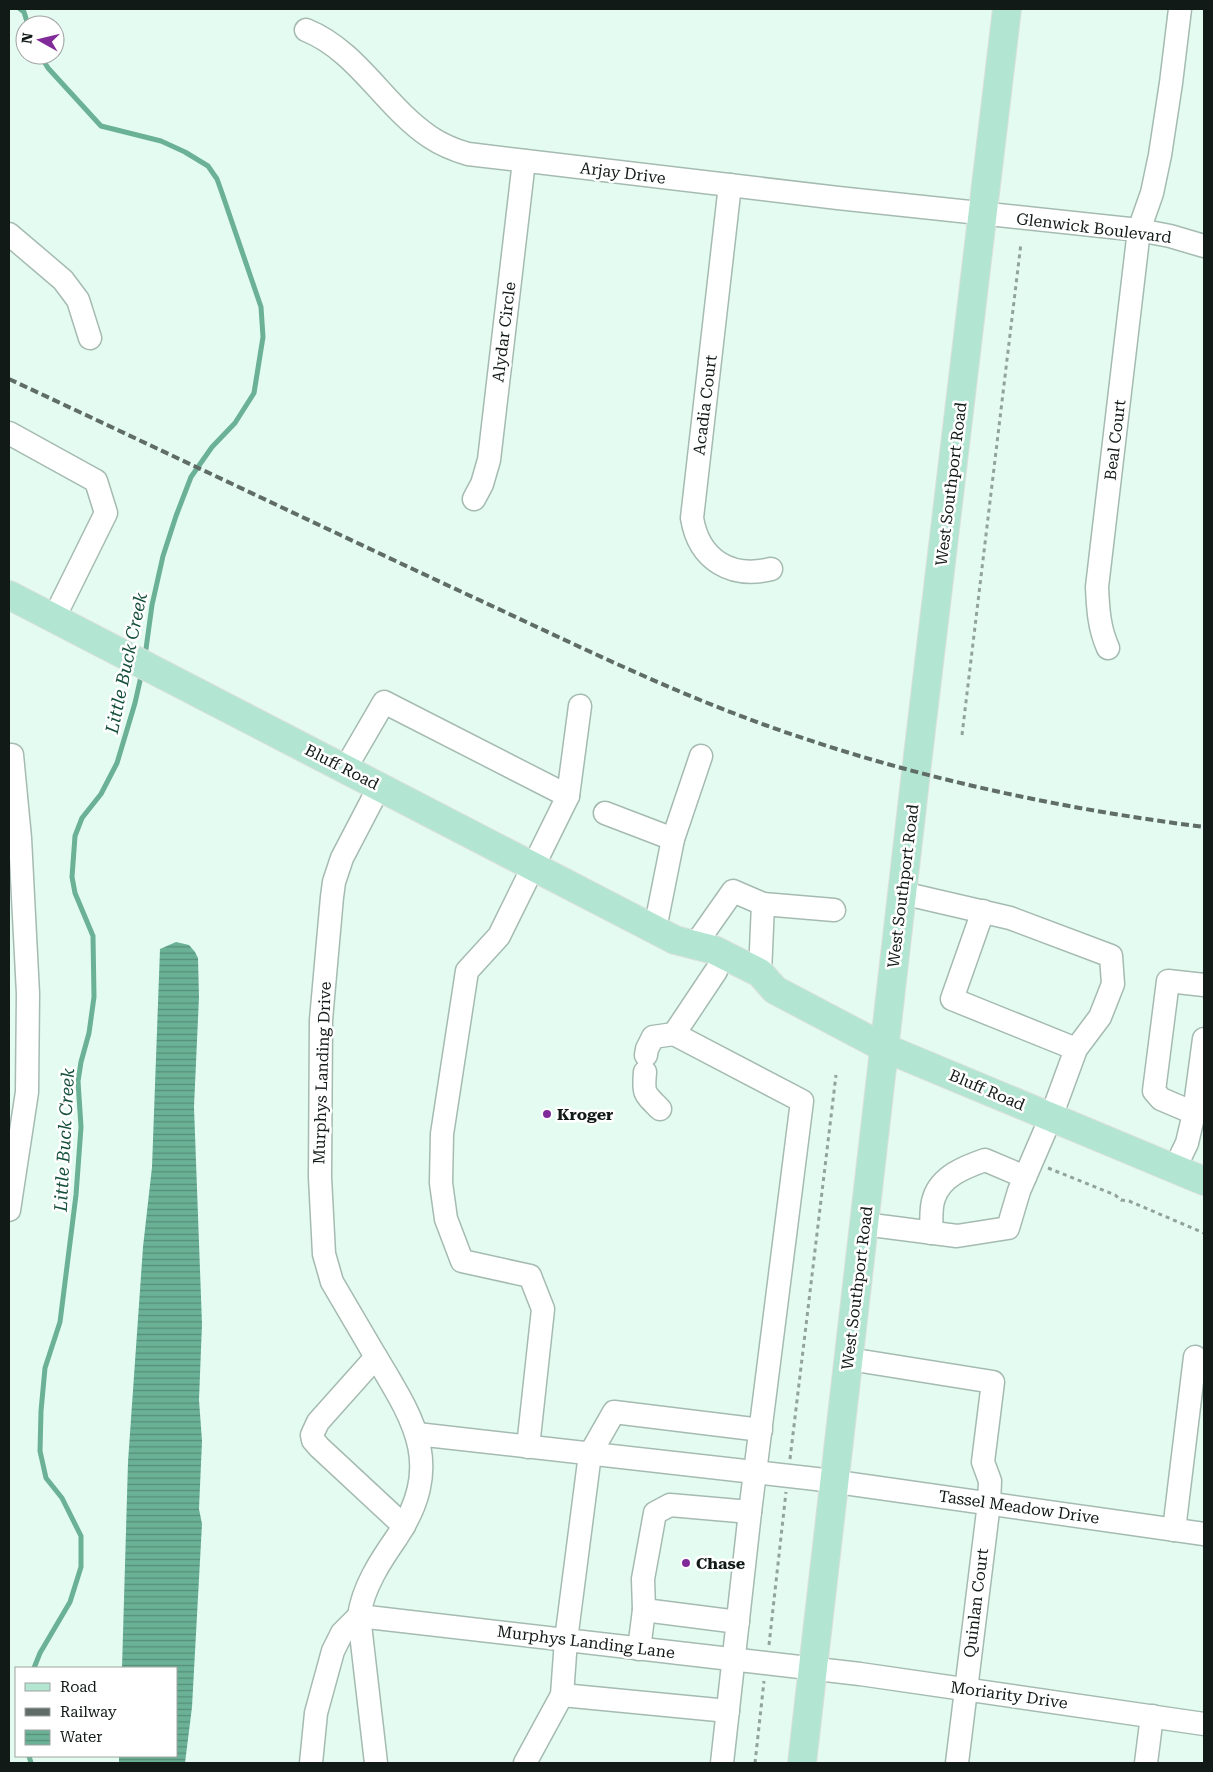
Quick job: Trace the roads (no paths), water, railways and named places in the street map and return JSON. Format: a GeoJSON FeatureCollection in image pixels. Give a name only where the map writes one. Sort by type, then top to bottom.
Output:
{"type":"FeatureCollection","features":[{"type":"Feature","properties":{"kind":"main road","name":"West Southport Road"},"geometry":{"type":"LineString","coordinates":[[802,1763],[902,893],[1007,9]]}},
{"type":"Feature","properties":{"kind":"main road","name":"Bluff Road"},"geometry":{"type":"LineString","coordinates":[[9,595],[675,938],[714,950],[885,1048],[1204,1180]]}},
{"type":"Feature","properties":{"kind":"main road","name":"Bluff Road"},"geometry":{"type":"LineString","coordinates":[[675,938],[705,965],[754,990],[768,981]]}},
{"type":"Feature","properties":{"kind":"street","name":"Beal Court"},"geometry":{"type":"LineString","coordinates":[[1108,648],[1100,626],[1097,610],[1097,587],[1139,230],[1152,193],[1160,155],[1180,9]]}},
{"type":"Feature","properties":{"kind":"street","name":"Arjay Drive"},"geometry":{"type":"LineString","coordinates":[[306,30],[320,36],[342,51],[412,122],[429,136],[447,147],[468,154],[983,214]]}},
{"type":"Feature","properties":{"kind":"street","name":"Alydar Circle"},"geometry":{"type":"LineString","coordinates":[[474,499],[482,484],[489,460],[524,161]]}},
{"type":"Feature","properties":{"kind":"street","name":"Acadia Court"},"geometry":{"type":"LineString","coordinates":[[730,185],[692,518],[702,546],[718,563],[730,569],[744,572],[761,572],[771,569]]}},
{"type":"Feature","properties":{"kind":"street","name":"Glenwick Boulevard"},"geometry":{"type":"LineString","coordinates":[[983,214],[1139,230],[1204,246]]}},
{"type":"Feature","properties":{"kind":"street"},"geometry":{"type":"LineString","coordinates":[[9,234],[64,280],[78,300],[90,338]]}},
{"type":"Feature","properties":{"kind":"street"},"geometry":{"type":"LineString","coordinates":[[9,434],[96,481],[106,513],[54,618]]}},
{"type":"Feature","properties":{"kind":"street"},"geometry":{"type":"LineString","coordinates":[[345,769],[384,702],[568,796]]}},
{"type":"Feature","properties":{"kind":"street"},"geometry":{"type":"LineString","coordinates":[[528,1447],[543,1309],[530,1276],[462,1261],[446,1219],[440,1183],[442,1134],[467,971],[499,936],[568,796],[580,706]]}},
{"type":"Feature","properties":{"kind":"street"},"geometry":{"type":"LineString","coordinates":[[9,1210],[26,1092],[28,994],[20,838],[12,755]]}},
{"type":"Feature","properties":{"kind":"street"},"geometry":{"type":"LineString","coordinates":[[675,938],[673,839],[701,756]]}},
{"type":"Feature","properties":{"kind":"street","name":"Murphys Landing Drive"},"geometry":{"type":"LineString","coordinates":[[376,1763],[359,1616],[368,1585],[412,1510],[420,1483],[421,1457],[417,1434],[407,1409],[332,1282],[327,1270],[323,1246],[320,1177],[321,1020],[334,882],[342,858],[379,787]]}},
{"type":"Feature","properties":{"kind":"street"},"geometry":{"type":"LineString","coordinates":[[605,813],[673,839]]}},
{"type":"Feature","properties":{"kind":"street"},"geometry":{"type":"LineString","coordinates":[[675,938],[733,891],[763,904],[834,910]]}},
{"type":"Feature","properties":{"kind":"street"},"geometry":{"type":"LineString","coordinates":[[864,1224],[957,1236],[1008,1228],[1028,1169],[1051,1117],[1076,1049],[1100,1017],[1113,984],[1111,956],[1010,918],[902,893]]}},
{"type":"Feature","properties":{"kind":"street"},"geometry":{"type":"LineString","coordinates":[[763,904],[768,981]]}},
{"type":"Feature","properties":{"kind":"street"},"geometry":{"type":"LineString","coordinates":[[983,911],[952,999],[1076,1049]]}},
{"type":"Feature","properties":{"kind":"street"},"geometry":{"type":"LineString","coordinates":[[674,1034],[716,971]]}},
{"type":"Feature","properties":{"kind":"street"},"geometry":{"type":"LineString","coordinates":[[1194,1113],[1161,1099],[1154,1091],[1168,981],[1204,985]]}},
{"type":"Feature","properties":{"kind":"street"},"geometry":{"type":"LineString","coordinates":[[660,1108],[648,1097],[643,1089],[647,1049],[653,1037],[674,1034],[802,1101],[750,1512],[722,1763]]}},
{"type":"Feature","properties":{"kind":"street"},"geometry":{"type":"LineString","coordinates":[[1175,1168],[1187,1143],[1194,1113],[1204,1039]]}},
{"type":"Feature","properties":{"kind":"street"},"geometry":{"type":"LineString","coordinates":[[931,1233],[933,1199],[942,1183],[963,1168],[985,1160],[1028,1169]]}},
{"type":"Feature","properties":{"kind":"street"},"geometry":{"type":"LineString","coordinates":[[376,1357],[318,1422],[313,1430],[312,1438],[320,1448],[404,1526]]}},
{"type":"Feature","properties":{"kind":"street"},"geometry":{"type":"LineString","coordinates":[[1174,1530],[1195,1357]]}},
{"type":"Feature","properties":{"kind":"street","name":"Quinlan Court"},"geometry":{"type":"LineString","coordinates":[[849,1359],[993,1382],[983,1462],[990,1481],[989,1503],[957,1763]]}},
{"type":"Feature","properties":{"kind":"street"},"geometry":{"type":"LineString","coordinates":[[525,1763],[562,1695],[566,1640],[590,1454],[614,1412],[760,1430]]}},
{"type":"Feature","properties":{"kind":"street","name":"Tassel Meadow Drive"},"geometry":{"type":"LineString","coordinates":[[417,1434],[788,1475],[1204,1534]]}},
{"type":"Feature","properties":{"kind":"street"},"geometry":{"type":"LineString","coordinates":[[639,1649],[644,1610],[643,1580],[655,1513],[670,1504],[750,1512]]}},
{"type":"Feature","properties":{"kind":"street"},"geometry":{"type":"LineString","coordinates":[[644,1610],[738,1622]]}},
{"type":"Feature","properties":{"kind":"street","name":"Murphys Landing Drive"},"geometry":{"type":"LineString","coordinates":[[311,1763],[316,1713],[333,1651],[342,1633],[359,1616]]}},
{"type":"Feature","properties":{"kind":"street","name":"Murphys Landing Lane"},"geometry":{"type":"LineString","coordinates":[[359,1616],[813,1669]]}},
{"type":"Feature","properties":{"kind":"street","name":"Moriarity Drive"},"geometry":{"type":"LineString","coordinates":[[813,1669],[860,1674],[1204,1724]]}},
{"type":"Feature","properties":{"kind":"street"},"geometry":{"type":"LineString","coordinates":[[562,1695],[728,1711]]}},
{"type":"Feature","properties":{"kind":"street"},"geometry":{"type":"LineString","coordinates":[[1146,1763],[1152,1716]]}},
{"type":"Feature","properties":{"kind":"water"},"geometry":{"type":"Polygon","coordinates":[[[176,942],[189,945],[198,958],[199,997],[194,1107],[202,1324],[199,1400],[202,1441],[199,1509],[202,1524],[192,1707],[185,1763],[119,1763],[119,1757],[178,1757],[178,1667],[122,1667],[128,1462],[143,1247],[152,1167],[160,949],[176,942]]]}},
{"type":"Feature","properties":{"kind":"waterway","name":"Little Buck Creek"},"geometry":{"type":"LineString","coordinates":[[20,9],[25,15]]}},
{"type":"Feature","properties":{"kind":"waterway","name":"Little Buck Creek"},"geometry":{"type":"LineString","coordinates":[[46,65],[101,126],[161,141],[185,152],[208,166],[217,179],[261,307],[263,337],[254,393],[235,423],[212,447],[191,477],[163,556],[152,605],[145,656]]}},
{"type":"Feature","properties":{"kind":"waterway","name":"Little Buck Creek"},"geometry":{"type":"LineString","coordinates":[[34,1667],[40,1653],[70,1602],[81,1567],[81,1536],[62,1498],[46,1478],[40,1451],[45,1368],[60,1322],[76,1195],[81,1127],[78,1081],[89,1033],[94,997],[93,936],[75,893],[72,877],[75,836],[82,818],[101,794],[117,763],[142,672]]}},
{"type":"Feature","properties":{"kind":"waterway","name":"Little Buck Creek"},"geometry":{"type":"LineString","coordinates":[[29,1757],[31,1763]]}},
{"type":"Feature","properties":{"kind":"railway"},"geometry":{"type":"LineString","coordinates":[[9,379],[613,662],[727,711],[819,743],[927,775],[1037,800],[1204,827]]}},
{"type":"Feature","properties":{"kind":"place","name":"Kroger"},"geometry":{"type":"Point","coordinates":[547,1114]}},
{"type":"Feature","properties":{"kind":"place","name":"Chase"},"geometry":{"type":"Point","coordinates":[686,1563]}}]}
